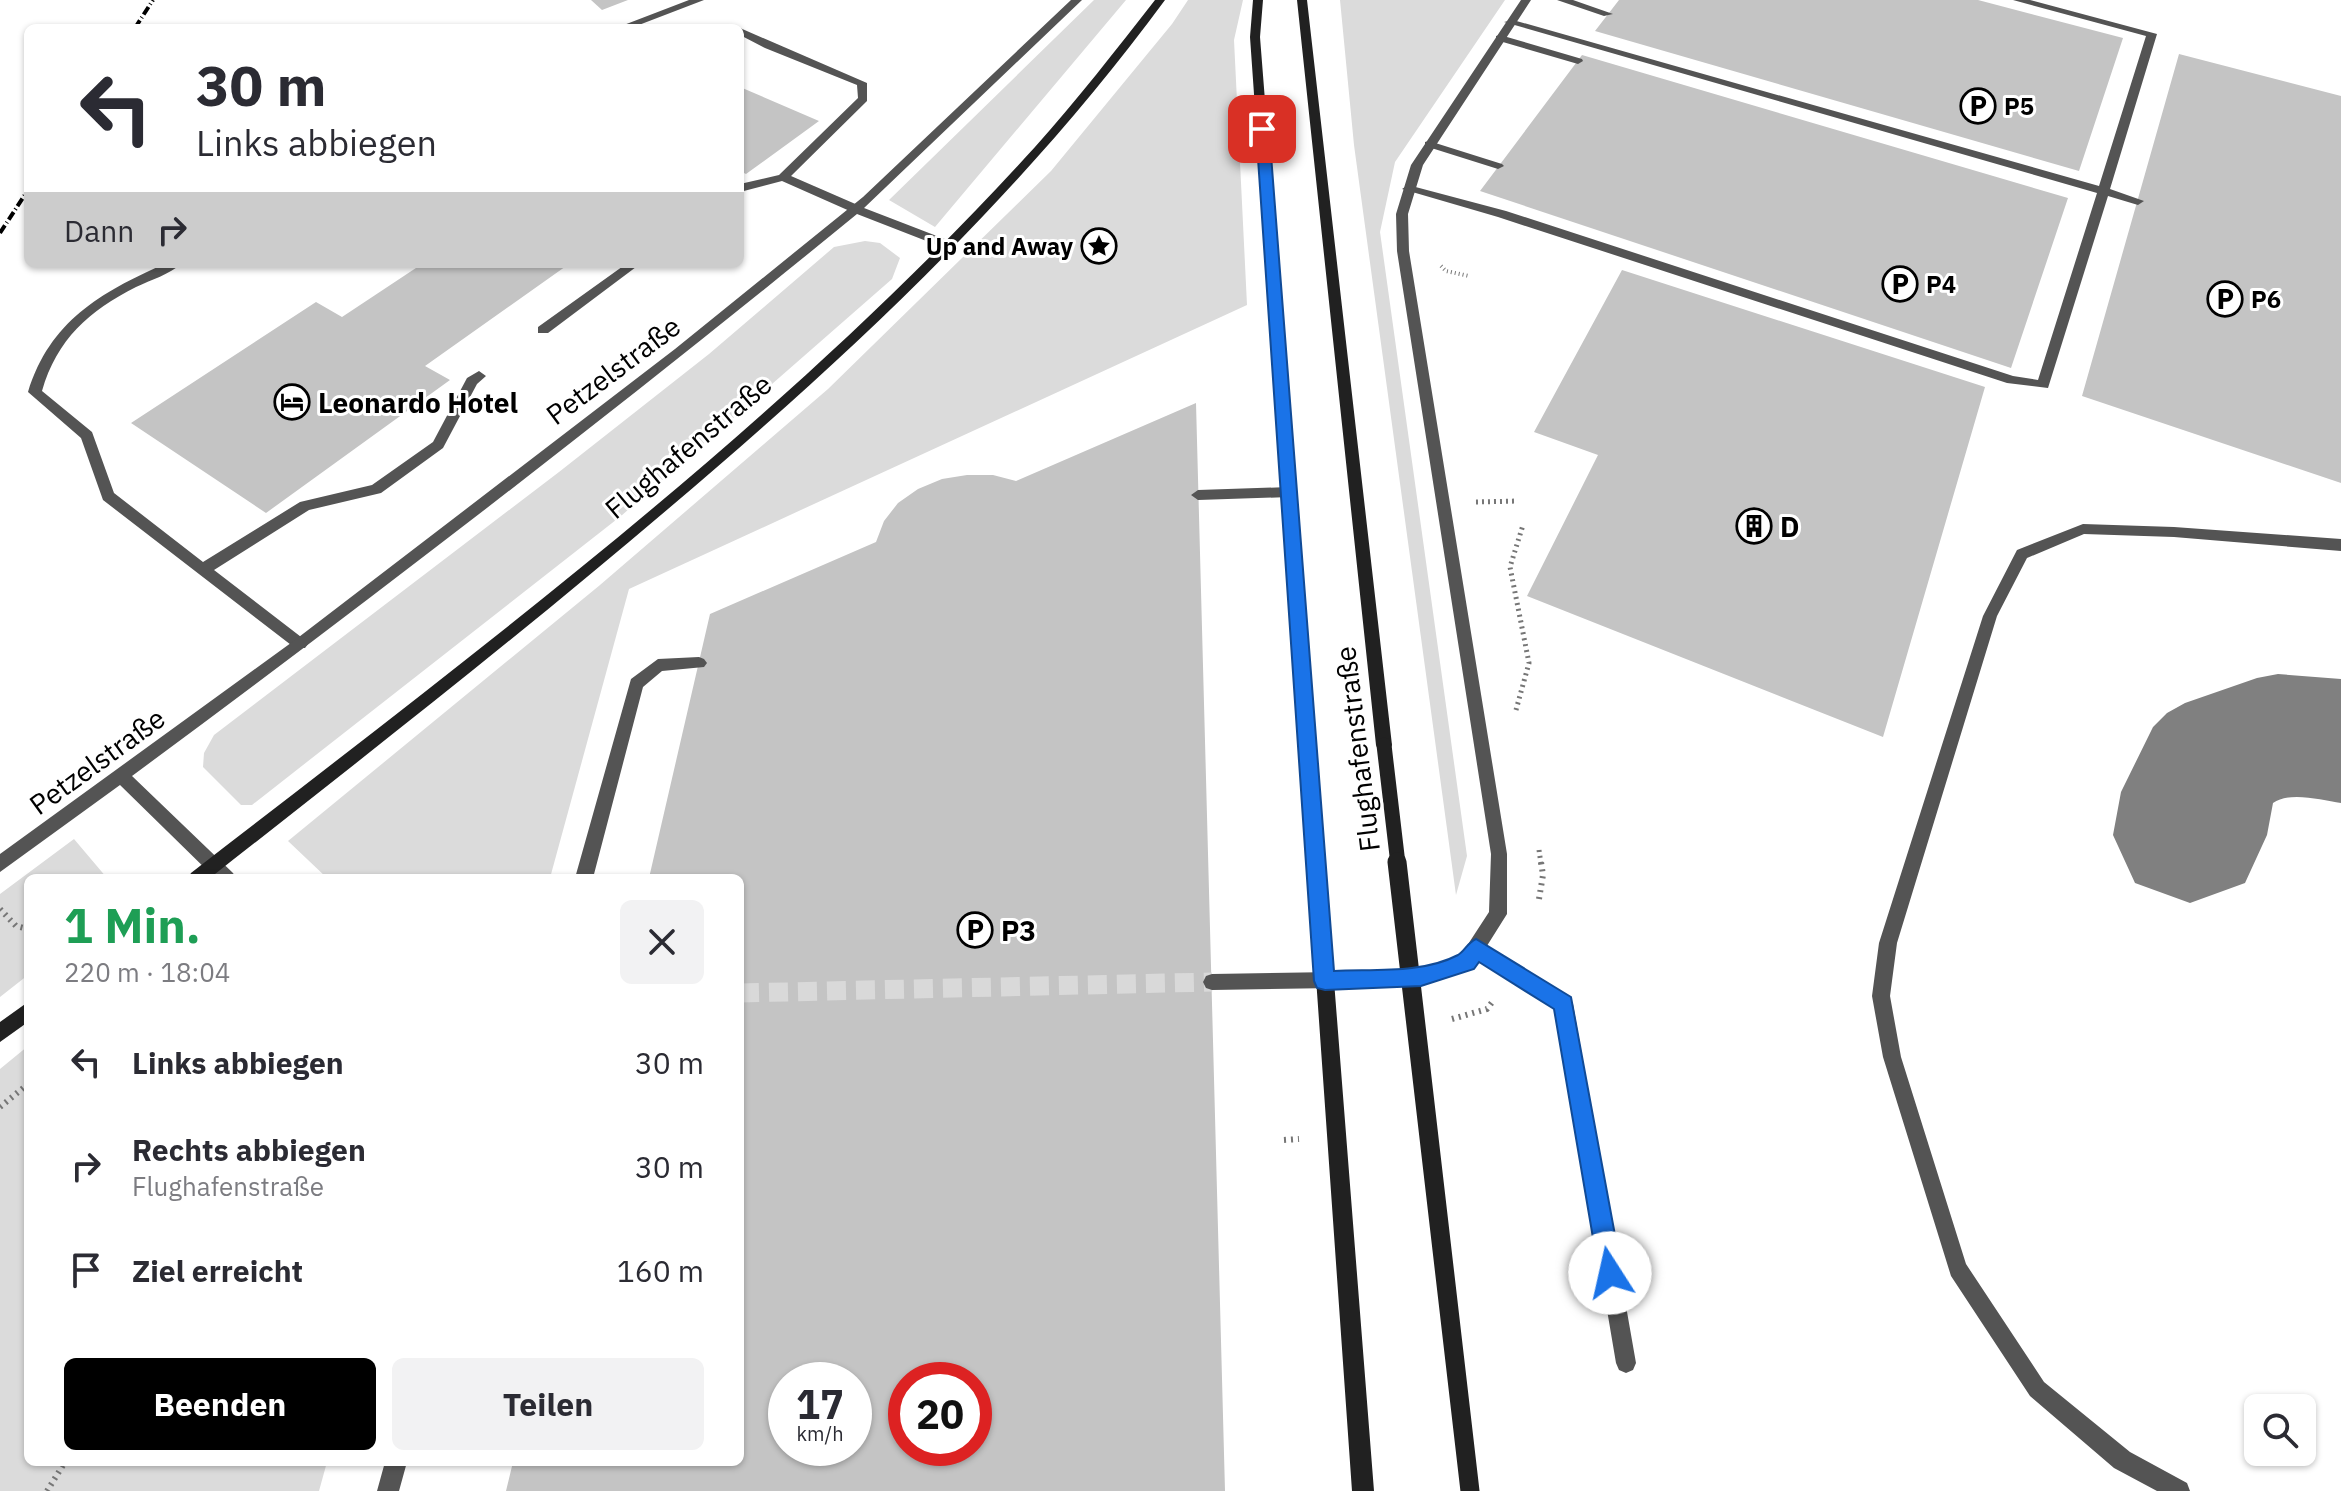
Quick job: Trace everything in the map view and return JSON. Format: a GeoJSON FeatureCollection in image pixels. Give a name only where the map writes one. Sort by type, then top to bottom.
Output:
{"type":"FeatureCollection","features":[{"type":"Feature","properties":{"kind":"main road","name":"Flughafenstraße"},"geometry":{"type":"LineString","coordinates":[[202,874],[423,702],[689,484],[809,381],[951,246],[1082,100],[1160,0]]}},
{"type":"Feature","properties":{"kind":"main road","name":"Flughafenstraße"},"geometry":{"type":"LineString","coordinates":[[1258,0],[1255,37],[1363,1491]]}},
{"type":"Feature","properties":{"kind":"main road","name":"Flughafenstraße"},"geometry":{"type":"LineString","coordinates":[[1302,0],[1316,147],[1470,1491]]}},
{"type":"Feature","properties":{"kind":"main road"},"geometry":{"type":"LineString","coordinates":[[0,1033],[24,1014]]}},
{"type":"Feature","properties":{"kind":"street"},"geometry":{"type":"LineString","coordinates":[[632,24],[699,0]]}},
{"type":"Feature","properties":{"kind":"street"},"geometry":{"type":"LineString","coordinates":[[1212,982],[1421,976],[1467,962],[1498,914],[1499,854],[1403,251],[1402,214],[1408,189],[1429,144],[1526,0]]}},
{"type":"Feature","properties":{"kind":"street"},"geometry":{"type":"LineString","coordinates":[[1562,0],[1608,14]]}},
{"type":"Feature","properties":{"kind":"street"},"geometry":{"type":"LineString","coordinates":[[1408,189],[1502,214],[2012,380],[2043,385],[2152,34],[2018,0]]}},
{"type":"Feature","properties":{"kind":"street","name":"Petzelstraße"},"geometry":{"type":"LineString","coordinates":[[0,864],[300,644],[680,352],[856,209],[1071,1]]}},
{"type":"Feature","properties":{"kind":"street"},"geometry":{"type":"LineString","coordinates":[[1509,22],[2138,201]]}},
{"type":"Feature","properties":{"kind":"street"},"geometry":{"type":"LineString","coordinates":[[744,33],[862,83],[863,99],[783,177],[744,187]]}},
{"type":"Feature","properties":{"kind":"street"},"geometry":{"type":"LineString","coordinates":[[1500,38],[1578,61]]}},
{"type":"Feature","properties":{"kind":"street"},"geometry":{"type":"LineString","coordinates":[[1429,144],[1498,166]]}},
{"type":"Feature","properties":{"kind":"street"},"geometry":{"type":"LineString","coordinates":[[783,177],[951,246]]}},
{"type":"Feature","properties":{"kind":"street"},"geometry":{"type":"LineString","coordinates":[[167,268],[108,297],[77,319],[51,348],[39,373],[35,392],[87,435],[108,496],[300,644]]}},
{"type":"Feature","properties":{"kind":"street"},"geometry":{"type":"LineString","coordinates":[[543,330],[628,268]]}},
{"type":"Feature","properties":{"kind":"street"},"geometry":{"type":"LineString","coordinates":[[203,569],[305,506],[376,489],[438,445],[472,381],[479,376]]}},
{"type":"Feature","properties":{"kind":"street"},"geometry":{"type":"LineString","coordinates":[[1198,495],[1289,492]]}},
{"type":"Feature","properties":{"kind":"street"},"geometry":{"type":"LineString","coordinates":[[2179,1491],[2122,1460],[2037,1389],[1958,1269],[1892,1057],[1881,996],[1888,943],[1990,616],[2022,554],[2083,529],[2174,532],[2341,545]]}},
{"type":"Feature","properties":{"kind":"street"},"geometry":{"type":"LineString","coordinates":[[585,874],[636,684],[658,665],[699,663]]}},
{"type":"Feature","properties":{"kind":"street"},"geometry":{"type":"LineString","coordinates":[[122,777],[222,874]]}},
{"type":"Feature","properties":{"kind":"street"},"geometry":{"type":"LineString","coordinates":[[1476,949],[1513,975],[1564,1004],[1626,1363]]}},
{"type":"Feature","properties":{"kind":"street"},"geometry":{"type":"LineString","coordinates":[[388,1491],[395,1466]]}},
{"type":"Feature","properties":{"kind":"path"},"geometry":{"type":"LineString","coordinates":[[1518,723],[1515,708],[1529,663],[1510,567],[1523,525]]}},
{"type":"Feature","properties":{"kind":"path"},"geometry":{"type":"LineString","coordinates":[[1538,845],[1543,875],[1538,904]]}},
{"type":"Feature","properties":{"kind":"path"},"geometry":{"type":"LineString","coordinates":[[0,909],[16,926],[24,928]]}},
{"type":"Feature","properties":{"kind":"path"},"geometry":{"type":"LineString","coordinates":[[1437,1023],[1487,1009],[1513,975]]}},
{"type":"Feature","properties":{"kind":"path"},"geometry":{"type":"LineString","coordinates":[[0,1107],[24,1087]]}},
{"type":"Feature","properties":{"kind":"path"},"geometry":{"type":"LineString","coordinates":[[47,1491],[63,1466]]}},
{"type":"Feature","properties":{"kind":"shaded area"},"geometry":{"type":"Polygon","coordinates":[[[1094,0],[1126,0],[935,227],[889,200],[1094,0]]]}},
{"type":"Feature","properties":{"kind":"shaded area"},"geometry":{"type":"Polygon","coordinates":[[[1188,0],[1243,0],[1234,40],[1247,305],[629,589],[551,874],[323,874],[288,841],[600,585],[828,389],[1051,171],[1172,24],[1188,0]]]}},
{"type":"Feature","properties":{"kind":"shaded area"},"geometry":{"type":"Polygon","coordinates":[[[1340,0],[1505,0],[1395,162],[1380,232],[1467,856],[1456,895],[1354,145],[1340,0]]]}},
{"type":"Feature","properties":{"kind":"shaded area"},"geometry":{"type":"Polygon","coordinates":[[[865,241],[880,243],[900,258],[892,279],[621,516],[252,805],[241,805],[203,767],[204,753],[214,735],[709,354],[834,247],[865,241]]]}},
{"type":"Feature","properties":{"kind":"shaded area"},"geometry":{"type":"Polygon","coordinates":[[[74,839],[104,874],[27,874],[74,839]]]}},
{"type":"Feature","properties":{"kind":"shaded area"},"geometry":{"type":"Polygon","coordinates":[[[24,876],[24,978],[0,997],[0,894],[24,876]]]}},
{"type":"Feature","properties":{"kind":"shaded area"},"geometry":{"type":"Polygon","coordinates":[[[24,1049],[24,1466],[326,1466],[319,1491],[0,1491],[0,1069],[24,1049]]]}},
{"type":"Feature","properties":{"kind":"building"},"geometry":{"type":"Polygon","coordinates":[[[591,0],[628,0],[602,10],[591,0]]]}},
{"type":"Feature","properties":{"kind":"building","name":"P5"},"geometry":{"type":"Polygon","coordinates":[[[1619,0],[1978,0],[2123,38],[2079,171],[1595,31],[1619,0]]]}},
{"type":"Feature","properties":{"kind":"building","name":"P6"},"geometry":{"type":"Polygon","coordinates":[[[2179,54],[2341,96],[2341,483],[2082,396],[2179,54]]]}},
{"type":"Feature","properties":{"kind":"building","name":"P4"},"geometry":{"type":"Polygon","coordinates":[[[1582,55],[2068,198],[2011,368],[1480,191],[1582,55]]]}},
{"type":"Feature","properties":{"kind":"building"},"geometry":{"type":"Polygon","coordinates":[[[744,89],[819,121],[746,174],[744,89]]]}},
{"type":"Feature","properties":{"kind":"building","name":"Leonardo Hotel"},"geometry":{"type":"Polygon","coordinates":[[[416,268],[563,268],[425,366],[450,380],[266,513],[131,423],[316,302],[342,317],[416,268]]]}},
{"type":"Feature","properties":{"kind":"building","name":"D"},"geometry":{"type":"Polygon","coordinates":[[[1622,270],[1985,387],[1883,737],[1527,596],[1598,455],[1534,432],[1622,270]]]}},
{"type":"Feature","properties":{"kind":"building","name":"P3"},"geometry":{"type":"Polygon","coordinates":[[[1196,403],[1225,1491],[506,1491],[512,1466],[744,1466],[744,874],[650,874],[710,614],[876,542],[884,521],[898,503],[918,489],[942,479],[993,475],[1016,481],[1196,403]]]}},
{"type":"Feature","properties":{"kind":"taxiway"},"geometry":{"type":"LineString","coordinates":[[2190,835],[2197,792],[2206,773],[2220,758],[2237,747],[2278,737],[2321,737],[2341,741]]}},
{"type":"Feature","properties":{"kind":"tunnel"},"geometry":{"type":"LineString","coordinates":[[744,993],[1212,982]]}},
{"type":"Feature","properties":{"kind":"railway"},"geometry":{"type":"LineString","coordinates":[[138,24],[153,0]]}},
{"type":"Feature","properties":{"kind":"railway"},"geometry":{"type":"LineString","coordinates":[[0,233],[24,196]]}},
{"type":"Feature","properties":{"kind":"place","name":"P5"},"geometry":{"type":"Point","coordinates":[1978,106]}},
{"type":"Feature","properties":{"kind":"place","name":"Up and Away"},"geometry":{"type":"Point","coordinates":[1099,246]}},
{"type":"Feature","properties":{"kind":"place","name":"P4"},"geometry":{"type":"Point","coordinates":[1900,284]}},
{"type":"Feature","properties":{"kind":"place","name":"P6"},"geometry":{"type":"Point","coordinates":[2225,299]}},
{"type":"Feature","properties":{"kind":"place","name":"Leonardo Hotel"},"geometry":{"type":"Point","coordinates":[292,402]}},
{"type":"Feature","properties":{"kind":"place","name":"D"},"geometry":{"type":"Point","coordinates":[1754,526]}},
{"type":"Feature","properties":{"kind":"place","name":"P3"},"geometry":{"type":"Point","coordinates":[975,930]}},
{"type":"Feature","properties":{"kind":"route"},"geometry":{"type":"LineString","coordinates":[[1262,129],[1325,981],[1421,976],[1467,962],[1476,949],[1513,975],[1564,1004],[1610,1273]]}}]}
